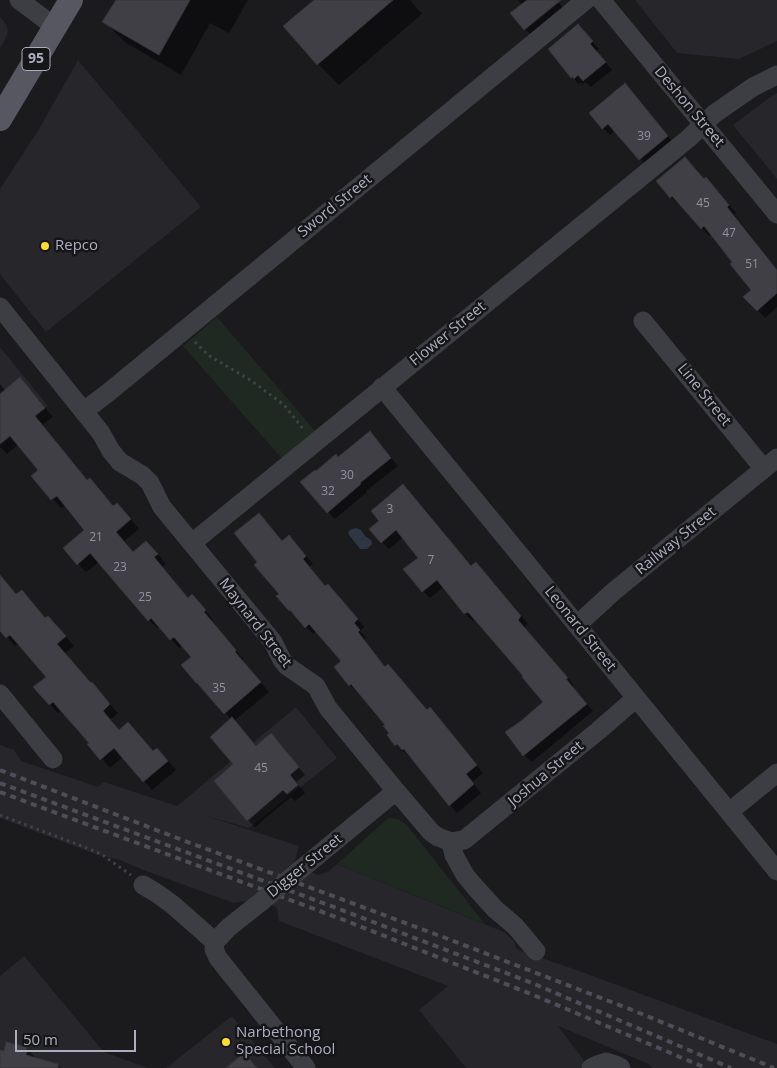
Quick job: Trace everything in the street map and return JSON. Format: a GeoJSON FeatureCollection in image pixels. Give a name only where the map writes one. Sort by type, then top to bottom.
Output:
{"type":"FeatureCollection","features":[{"type":"Feature","properties":{"kind":"main road","name":"95"},"geometry":{"type":"LineString","coordinates":[[0,119],[71,0]]}},
{"type":"Feature","properties":{"kind":"street"},"geometry":{"type":"LineString","coordinates":[[19,0],[55,27]]}},
{"type":"Feature","properties":{"kind":"street","name":"Sword Street"},"geometry":{"type":"LineString","coordinates":[[84,411],[586,0]]}},
{"type":"Feature","properties":{"kind":"street","name":"Deshon Street"},"geometry":{"type":"LineString","coordinates":[[601,0],[777,214]]}},
{"type":"Feature","properties":{"kind":"street","name":"Flower Street"},"geometry":{"type":"LineString","coordinates":[[192,543],[682,143],[714,114],[753,87],[777,75]]}},
{"type":"Feature","properties":{"kind":"street","name":"Maynard Street"},"geometry":{"type":"LineString","coordinates":[[0,307],[101,432],[111,451],[120,462],[142,475],[150,483],[162,507],[273,642],[287,666],[316,686],[328,708],[431,832],[451,842]]}},
{"type":"Feature","properties":{"kind":"street","name":"Line Street"},"geometry":{"type":"LineString","coordinates":[[643,321],[771,464]]}},
{"type":"Feature","properties":{"kind":"street","name":"Leonard Street"},"geometry":{"type":"LineString","coordinates":[[382,388],[433,448],[777,872]]}},
{"type":"Feature","properties":{"kind":"street","name":"Railway Street"},"geometry":{"type":"LineString","coordinates":[[576,624],[771,464]]}},
{"type":"Feature","properties":{"kind":"street"},"geometry":{"type":"LineString","coordinates":[[0,694],[53,759]]}},
{"type":"Feature","properties":{"kind":"street","name":"Joshua Street"},"geometry":{"type":"LineString","coordinates":[[451,842],[464,840],[470,836],[636,698]]}},
{"type":"Feature","properties":{"kind":"street"},"geometry":{"type":"LineString","coordinates":[[729,812],[777,773]]}},
{"type":"Feature","properties":{"kind":"street","name":"Digger Street"},"geometry":{"type":"LineString","coordinates":[[216,942],[228,928],[396,791]]}},
{"type":"Feature","properties":{"kind":"street"},"geometry":{"type":"LineString","coordinates":[[451,842],[454,855],[470,881],[495,909],[516,926],[536,951]]}},
{"type":"Feature","properties":{"kind":"street"},"geometry":{"type":"LineString","coordinates":[[143,885],[174,904],[216,942],[214,950],[218,958],[306,1068]]}},
{"type":"Feature","properties":{"kind":"street"},"geometry":{"type":"LineString","coordinates":[[591,1068],[602,1063],[616,1065]]}},
{"type":"Feature","properties":{"kind":"path"},"geometry":{"type":"LineString","coordinates":[[184,330],[208,355],[252,381],[284,405],[315,444]]}},
{"type":"Feature","properties":{"kind":"path"},"geometry":{"type":"LineString","coordinates":[[0,815],[101,854],[143,885]]}},
{"type":"Feature","properties":{"kind":"shaded area"},"geometry":{"type":"Polygon","coordinates":[[[635,0],[777,0],[777,41],[739,59],[677,53],[635,0]]]}},
{"type":"Feature","properties":{"kind":"shaded area"},"geometry":{"type":"Polygon","coordinates":[[[0,17],[8,30],[0,48],[0,17]]]}},
{"type":"Feature","properties":{"kind":"shaded area"},"geometry":{"type":"Polygon","coordinates":[[[78,60],[201,207],[46,332],[0,274],[0,189],[39,129],[78,60]]]}},
{"type":"Feature","properties":{"kind":"shaded area"},"geometry":{"type":"Polygon","coordinates":[[[777,93],[777,179],[733,125],[777,93]]]}},
{"type":"Feature","properties":{"kind":"shaded area"},"geometry":{"type":"Polygon","coordinates":[[[217,317],[317,433],[284,461],[183,346],[217,317]]]}},
{"type":"Feature","properties":{"kind":"shaded area"},"geometry":{"type":"Polygon","coordinates":[[[0,347],[48,406],[0,445],[0,347]]]}},
{"type":"Feature","properties":{"kind":"shaded area"},"geometry":{"type":"Polygon","coordinates":[[[296,707],[337,758],[249,828],[203,815],[299,846],[294,863],[317,875],[328,872],[337,864],[504,932],[514,941],[516,949],[777,1044],[777,1068],[652,1068],[649,1064],[558,1026],[586,1063],[580,1068],[466,1068],[419,1010],[448,986],[279,921],[277,908],[254,895],[249,900],[234,903],[0,818],[0,745],[14,750],[21,761],[98,787],[104,782],[177,806],[296,707]]]}},
{"type":"Feature","properties":{"kind":"shaded area"},"geometry":{"type":"Polygon","coordinates":[[[388,818],[398,819],[406,824],[485,924],[337,864],[388,818]]]}},
{"type":"Feature","properties":{"kind":"shaded area"},"geometry":{"type":"Polygon","coordinates":[[[24,956],[104,1052],[148,1068],[0,1068],[0,976],[24,956]]]}},
{"type":"Feature","properties":{"kind":"shaded area","name":"Narbethong Special School"},"geometry":{"type":"Polygon","coordinates":[[[232,1016],[275,1068],[166,1068],[232,1016]]]}},
{"type":"Feature","properties":{"kind":"water"},"geometry":{"type":"Polygon","coordinates":[[[356,528],[361,530],[371,540],[372,544],[367,549],[360,549],[349,535],[350,530],[356,528]]]}},
{"type":"Feature","properties":{"kind":"building"},"geometry":{"type":"Polygon","coordinates":[[[116,0],[190,0],[159,55],[102,22],[116,0]]]}},
{"type":"Feature","properties":{"kind":"building"},"geometry":{"type":"Polygon","coordinates":[[[314,0],[393,0],[317,65],[283,26],[314,0]]]}},
{"type":"Feature","properties":{"kind":"building"},"geometry":{"type":"Polygon","coordinates":[[[527,0],[561,0],[524,30],[510,13],[527,0]]]}},
{"type":"Feature","properties":{"kind":"building"},"geometry":{"type":"Polygon","coordinates":[[[578,24],[593,41],[590,44],[606,62],[583,81],[578,75],[574,79],[573,77],[571,78],[548,49],[578,24]]]}},
{"type":"Feature","properties":{"kind":"building"},"geometry":{"type":"Polygon","coordinates":[[[625,83],[668,136],[639,160],[608,124],[602,129],[589,113],[625,83]]]}},
{"type":"Feature","properties":{"kind":"building"},"geometry":{"type":"Polygon","coordinates":[[[685,157],[704,179],[706,177],[729,205],[727,207],[777,270],[777,293],[757,311],[743,297],[751,290],[730,264],[732,262],[704,226],[701,229],[656,181],[685,157]]]}},
{"type":"Feature","properties":{"kind":"building"},"geometry":{"type":"Polygon","coordinates":[[[20,377],[45,408],[35,416],[87,480],[90,478],[113,506],[117,503],[131,519],[116,532],[133,552],[146,541],[158,554],[154,557],[188,598],[192,594],[206,610],[204,612],[261,682],[224,714],[181,665],[191,657],[174,637],[170,640],[151,618],[148,621],[90,553],[77,565],[63,548],[84,530],[57,496],[51,500],[31,476],[38,470],[10,436],[0,444],[0,394],[20,377]]]}},
{"type":"Feature","properties":{"kind":"building"},"geometry":{"type":"Polygon","coordinates":[[[370,431],[391,458],[327,513],[300,482],[336,454],[338,457],[370,431]]]}},
{"type":"Feature","properties":{"kind":"building"},"geometry":{"type":"Polygon","coordinates":[[[403,484],[471,566],[476,562],[521,616],[518,620],[568,678],[566,679],[587,704],[523,756],[505,732],[543,702],[468,612],[464,614],[437,580],[422,592],[403,569],[418,558],[396,530],[381,543],[369,529],[379,521],[371,511],[403,484]]]}},
{"type":"Feature","properties":{"kind":"building"},"geometry":{"type":"Polygon","coordinates":[[[259,513],[282,541],[289,535],[306,556],[303,559],[325,586],[328,584],[358,619],[354,623],[360,630],[358,632],[385,667],[388,664],[427,710],[430,707],[477,765],[466,774],[474,784],[449,806],[404,749],[402,750],[397,744],[395,746],[387,735],[389,733],[383,726],[385,725],[351,684],[349,686],[334,667],[341,661],[309,624],[305,628],[289,611],[276,596],[279,594],[254,565],[257,562],[234,533],[259,513]]]}},
{"type":"Feature","properties":{"kind":"building"},"geometry":{"type":"Polygon","coordinates":[[[0,575],[16,594],[22,590],[45,618],[48,616],[66,636],[57,644],[110,704],[103,711],[119,730],[128,722],[153,751],[157,748],[168,761],[143,782],[114,748],[100,760],[87,744],[89,743],[53,702],[49,705],[33,687],[46,677],[10,635],[6,638],[0,631],[0,575]]]}},
{"type":"Feature","properties":{"kind":"building"},"geometry":{"type":"Polygon","coordinates":[[[232,717],[256,746],[271,733],[299,767],[290,775],[298,785],[287,794],[283,790],[247,821],[214,781],[233,764],[210,737],[232,717]]]}},
{"type":"Feature","properties":{"kind":"building"},"geometry":{"type":"Polygon","coordinates":[[[6,1042],[27,1047],[26,1055],[58,1064],[58,1068],[0,1068],[0,1050],[4,1051],[6,1042]]]}},
{"type":"Feature","properties":{"kind":"building"},"geometry":{"type":"Polygon","coordinates":[[[244,1053],[257,1068],[226,1068],[244,1053]]]}},
{"type":"Feature","properties":{"kind":"railway"},"geometry":{"type":"LineString","coordinates":[[0,770],[443,937],[632,1010],[774,1068]]}},
{"type":"Feature","properties":{"kind":"railway"},"geometry":{"type":"LineString","coordinates":[[0,783],[532,983],[731,1068]]}},
{"type":"Feature","properties":{"kind":"railway"},"geometry":{"type":"LineString","coordinates":[[0,792],[344,920],[531,994],[706,1068]]}},
{"type":"Feature","properties":{"kind":"place","name":"Repco"},"geometry":{"type":"Point","coordinates":[45,246]}},
{"type":"Feature","properties":{"kind":"place","name":"Narbethong Special School"},"geometry":{"type":"Point","coordinates":[226,1042]}}]}
